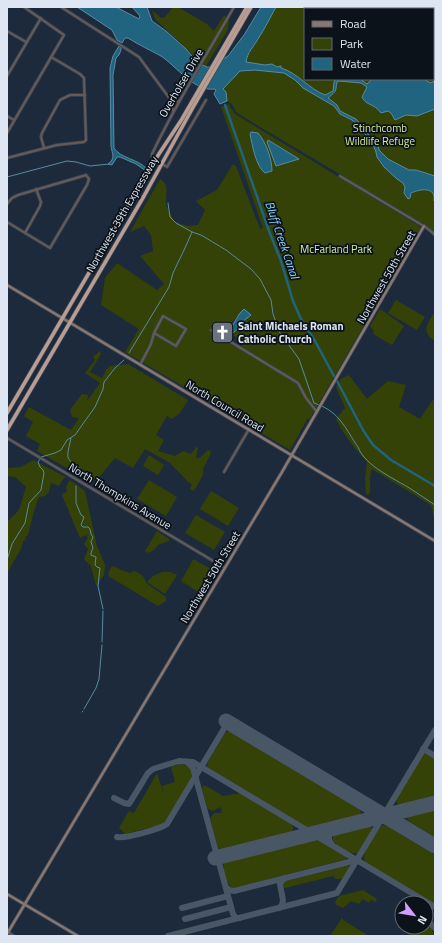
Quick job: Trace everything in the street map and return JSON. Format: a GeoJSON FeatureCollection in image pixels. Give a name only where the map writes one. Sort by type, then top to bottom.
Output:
{"type":"FeatureCollection","features":[{"type":"Feature","properties":{"kind":"highway","name":"Northwest 39th Expressway"},"geometry":{"type":"LineString","coordinates":[[243,18],[247,7]]}},
{"type":"Feature","properties":{"kind":"highway","name":"Northwest 39th Expressway"},"geometry":{"type":"LineString","coordinates":[[7,430],[162,164],[200,92],[243,18],[251,7]]}},
{"type":"Feature","properties":{"kind":"highway","name":"Northwest 39th Expressway"},"geometry":{"type":"LineString","coordinates":[[7,413],[155,160],[200,92]]}},
{"type":"Feature","properties":{"kind":"street"},"geometry":{"type":"LineString","coordinates":[[7,133],[64,35],[24,7]]}},
{"type":"Feature","properties":{"kind":"street"},"geometry":{"type":"LineString","coordinates":[[61,7],[139,57],[170,99],[173,112]]}},
{"type":"Feature","properties":{"kind":"street","name":"Overholser Drive"},"geometry":{"type":"LineString","coordinates":[[155,160],[152,157],[152,154],[173,112],[234,7]]}},
{"type":"Feature","properties":{"kind":"street"},"geometry":{"type":"LineString","coordinates":[[7,76],[41,18]]}},
{"type":"Feature","properties":{"kind":"street"},"geometry":{"type":"LineString","coordinates":[[7,30],[27,42]]}},
{"type":"Feature","properties":{"kind":"street"},"geometry":{"type":"LineString","coordinates":[[7,158],[68,142],[84,142],[86,140],[85,82],[83,76],[51,57]]}},
{"type":"Feature","properties":{"kind":"street"},"geometry":{"type":"LineString","coordinates":[[44,148],[41,137],[42,133],[60,100],[70,95],[85,95]]}},
{"type":"Feature","properties":{"kind":"street"},"geometry":{"type":"LineString","coordinates":[[170,99],[174,101],[180,100]]}},
{"type":"Feature","properties":{"kind":"street"},"geometry":{"type":"LineString","coordinates":[[155,160],[166,167],[206,100]]}},
{"type":"Feature","properties":{"kind":"street"},"geometry":{"type":"LineString","coordinates":[[7,116],[14,120]]}},
{"type":"Feature","properties":{"kind":"street"},"geometry":{"type":"LineString","coordinates":[[7,204],[12,198],[36,189],[83,176],[88,177],[89,179],[87,185],[50,248],[7,222]]}},
{"type":"Feature","properties":{"kind":"street"},"geometry":{"type":"LineString","coordinates":[[340,176],[424,226],[435,235]]}},
{"type":"Feature","properties":{"kind":"street"},"geometry":{"type":"LineString","coordinates":[[26,233],[41,202],[36,189]]}},
{"type":"Feature","properties":{"kind":"street","name":"Northwest 50th Street"},"geometry":{"type":"LineString","coordinates":[[8,933],[292,455],[424,226]]}},
{"type":"Feature","properties":{"kind":"street","name":"North Council Road"},"geometry":{"type":"LineString","coordinates":[[7,285],[435,541]]}},
{"type":"Feature","properties":{"kind":"street"},"geometry":{"type":"LineString","coordinates":[[140,365],[151,344],[154,333],[163,316],[186,329],[176,346],[154,333]]}},
{"type":"Feature","properties":{"kind":"street"},"geometry":{"type":"LineString","coordinates":[[212,330],[298,383],[306,398],[317,412]]}},
{"type":"Feature","properties":{"kind":"street"},"geometry":{"type":"LineString","coordinates":[[224,472],[249,430]]}},
{"type":"Feature","properties":{"kind":"street","name":"North Thompkins Avenue"},"geometry":{"type":"LineString","coordinates":[[7,438],[225,568]]}},
{"type":"Feature","properties":{"kind":"street"},"geometry":{"type":"LineString","coordinates":[[7,894],[78,936]]}},
{"type":"Feature","properties":{"kind":"street"},"geometry":{"type":"LineString","coordinates":[[8,933],[14,936]]}},
{"type":"Feature","properties":{"kind":"green space"},"geometry":{"type":"Polygon","coordinates":[[[173,7],[178,7],[207,24],[214,31],[224,15],[229,20],[228,30],[206,66],[197,60],[155,19],[152,10],[161,18],[165,17],[173,7]]]}},
{"type":"Feature","properties":{"kind":"green space","name":"Stinchcomb Wildlife Refuge"},"geometry":{"type":"Polygon","coordinates":[[[276,7],[435,7],[435,234],[429,227],[236,112],[232,104],[227,101],[227,97],[223,89],[240,70],[276,7]]]}},
{"type":"Feature","properties":{"kind":"green space","name":"McFarland Park"},"geometry":{"type":"Polygon","coordinates":[[[228,104],[235,114],[421,227],[290,450],[125,352],[139,329],[101,305],[105,278],[117,263],[157,290],[164,284],[140,256],[153,251],[151,235],[144,226],[130,232],[160,179],[165,184],[168,210],[175,222],[188,226],[198,225],[205,210],[196,201],[217,190],[233,164],[236,166],[260,229],[263,228],[221,107],[228,104]],[[244,309],[223,332],[214,335],[237,348],[269,328],[245,342],[231,334],[246,319],[244,309]]]}},
{"type":"Feature","properties":{"kind":"green space"},"geometry":{"type":"Polygon","coordinates":[[[396,300],[425,317],[417,330],[388,313],[396,300]]]}},
{"type":"Feature","properties":{"kind":"green space"},"geometry":{"type":"Polygon","coordinates":[[[380,309],[404,326],[392,345],[373,334],[374,331],[370,326],[380,309]]]}},
{"type":"Feature","properties":{"kind":"green space"},"geometry":{"type":"Polygon","coordinates":[[[434,313],[435,341],[431,338],[427,331],[429,321],[434,313]]]}},
{"type":"Feature","properties":{"kind":"green space"},"geometry":{"type":"Polygon","coordinates":[[[100,351],[101,354],[90,372],[102,378],[110,366],[128,364],[188,400],[180,413],[172,419],[167,416],[156,435],[164,440],[158,451],[175,456],[183,451],[191,454],[196,447],[198,448],[197,458],[200,458],[208,450],[211,451],[203,469],[203,475],[194,491],[190,489],[192,484],[189,483],[170,463],[145,449],[133,468],[115,458],[97,480],[92,478],[89,481],[37,451],[40,444],[26,436],[33,422],[24,416],[29,407],[71,430],[79,418],[72,417],[70,410],[82,394],[88,395],[87,401],[100,383],[85,373],[95,360],[93,357],[100,351]]]}},
{"type":"Feature","properties":{"kind":"green space"},"geometry":{"type":"Polygon","coordinates":[[[349,375],[367,399],[388,381],[406,385],[399,407],[420,419],[435,397],[435,523],[431,505],[372,469],[370,476],[370,492],[369,495],[366,494],[365,479],[367,462],[350,442],[336,419],[345,408],[336,387],[341,379],[349,375]]]}},
{"type":"Feature","properties":{"kind":"green space"},"geometry":{"type":"Polygon","coordinates":[[[149,455],[164,465],[158,475],[143,466],[149,455]]]}},
{"type":"Feature","properties":{"kind":"green space"},"geometry":{"type":"Polygon","coordinates":[[[33,460],[66,477],[59,486],[51,483],[49,492],[45,496],[39,497],[28,535],[25,537],[26,540],[23,541],[21,549],[7,573],[8,521],[19,510],[26,487],[15,477],[7,476],[7,468],[21,467],[33,460]]]}},
{"type":"Feature","properties":{"kind":"green space"},"geometry":{"type":"Polygon","coordinates":[[[70,480],[85,491],[97,546],[105,565],[104,576],[96,586],[91,566],[84,559],[88,549],[84,544],[88,538],[86,535],[80,538],[62,495],[67,491],[66,487],[70,480]]]}},
{"type":"Feature","properties":{"kind":"green space"},"geometry":{"type":"Polygon","coordinates":[[[149,480],[177,497],[166,516],[137,499],[149,480]]]}},
{"type":"Feature","properties":{"kind":"green space"},"geometry":{"type":"Polygon","coordinates":[[[211,491],[239,508],[228,526],[200,509],[211,491]]]}},
{"type":"Feature","properties":{"kind":"green space"},"geometry":{"type":"Polygon","coordinates":[[[196,515],[225,532],[214,550],[185,533],[196,515]]]}},
{"type":"Feature","properties":{"kind":"green space"},"geometry":{"type":"Polygon","coordinates":[[[157,531],[169,539],[169,541],[158,545],[154,550],[148,553],[145,551],[157,531]]]}},
{"type":"Feature","properties":{"kind":"green space"},"geometry":{"type":"Polygon","coordinates":[[[193,560],[216,572],[203,595],[181,581],[193,560]]]}},
{"type":"Feature","properties":{"kind":"green space"},"geometry":{"type":"Polygon","coordinates":[[[114,566],[130,573],[134,571],[143,576],[146,583],[166,597],[166,601],[158,606],[110,577],[108,574],[111,567],[114,566]]]}},
{"type":"Feature","properties":{"kind":"green space"},"geometry":{"type":"Polygon","coordinates":[[[162,572],[170,572],[177,575],[165,594],[147,582],[153,576],[162,572]]]}},
{"type":"Feature","properties":{"kind":"green space"},"geometry":{"type":"Polygon","coordinates":[[[227,732],[230,732],[359,809],[361,812],[360,815],[308,828],[209,768],[207,766],[208,762],[227,732]]]}},
{"type":"Feature","properties":{"kind":"green space"},"geometry":{"type":"Polygon","coordinates":[[[424,753],[435,759],[435,797],[402,806],[399,805],[396,799],[424,753]]]}},
{"type":"Feature","properties":{"kind":"green space"},"geometry":{"type":"Polygon","coordinates":[[[180,764],[190,767],[192,777],[166,821],[160,825],[125,834],[119,828],[129,811],[134,813],[157,773],[164,795],[162,786],[175,782],[171,767],[180,764]]]}},
{"type":"Feature","properties":{"kind":"green space"},"geometry":{"type":"Polygon","coordinates":[[[203,786],[206,786],[223,796],[241,793],[291,823],[293,830],[289,834],[224,850],[220,849],[218,847],[210,818],[214,813],[221,813],[222,810],[220,807],[213,811],[208,809],[202,789],[203,786]]]}},
{"type":"Feature","properties":{"kind":"green space"},"geometry":{"type":"Polygon","coordinates":[[[435,808],[435,837],[407,820],[409,814],[435,808]]]}},
{"type":"Feature","properties":{"kind":"green space"},"geometry":{"type":"Polygon","coordinates":[[[367,825],[371,827],[372,831],[358,853],[348,852],[333,841],[333,836],[337,832],[367,825]]]}},
{"type":"Feature","properties":{"kind":"green space"},"geometry":{"type":"Polygon","coordinates":[[[383,825],[387,826],[435,855],[435,904],[434,895],[420,895],[365,862],[364,858],[366,848],[380,827],[383,825]]]}},
{"type":"Feature","properties":{"kind":"green space"},"geometry":{"type":"Polygon","coordinates":[[[316,838],[346,856],[347,859],[234,888],[231,887],[227,881],[224,873],[224,862],[227,860],[316,838]]]}},
{"type":"Feature","properties":{"kind":"green space"},"geometry":{"type":"Polygon","coordinates":[[[349,866],[349,869],[346,875],[341,879],[336,879],[333,876],[285,888],[282,887],[283,883],[286,881],[349,866]]]}},
{"type":"Feature","properties":{"kind":"green space"},"geometry":{"type":"Polygon","coordinates":[[[363,890],[377,899],[375,902],[371,900],[369,903],[363,899],[359,904],[351,901],[343,908],[336,905],[335,902],[339,896],[363,890]]]}},
{"type":"Feature","properties":{"kind":"green space"},"geometry":{"type":"Polygon","coordinates":[[[342,918],[343,920],[369,936],[330,936],[342,918]]]}},
{"type":"Feature","properties":{"kind":"green space"},"geometry":{"type":"Polygon","coordinates":[[[409,935],[434,936],[410,936],[409,935]]]}},
{"type":"Feature","properties":{"kind":"water"},"geometry":{"type":"Polygon","coordinates":[[[77,7],[116,7],[139,19],[140,16],[132,7],[147,7],[152,21],[186,49],[198,63],[210,67],[228,56],[244,35],[261,7],[276,7],[249,53],[246,62],[265,65],[272,64],[277,67],[281,66],[281,68],[293,73],[314,89],[325,95],[333,91],[335,80],[361,80],[367,84],[371,80],[426,80],[430,83],[435,81],[435,109],[417,116],[406,115],[395,120],[388,111],[381,113],[364,100],[362,97],[367,87],[361,83],[339,81],[337,82],[335,91],[328,98],[337,105],[340,111],[356,119],[378,145],[379,150],[388,159],[409,170],[416,170],[435,176],[435,202],[433,193],[427,190],[419,190],[411,193],[410,198],[408,199],[404,193],[405,187],[403,183],[384,167],[377,157],[373,145],[360,127],[352,120],[340,114],[334,106],[303,88],[295,80],[284,73],[255,70],[240,71],[223,89],[226,92],[227,101],[220,104],[214,94],[216,90],[200,87],[193,83],[167,60],[128,38],[125,38],[122,43],[117,40],[112,30],[77,7]]]}},
{"type":"Feature","properties":{"kind":"water"},"geometry":{"type":"Polygon","coordinates":[[[119,46],[121,47],[121,50],[116,58],[113,75],[114,148],[120,154],[139,163],[147,169],[146,171],[136,164],[120,157],[117,157],[112,165],[108,164],[112,160],[113,156],[111,146],[110,68],[113,56],[119,46]]]}},
{"type":"Feature","properties":{"kind":"water"},"geometry":{"type":"Polygon","coordinates":[[[251,132],[258,133],[264,141],[270,156],[272,171],[265,173],[259,166],[253,149],[250,134],[251,132]]]}},
{"type":"Feature","properties":{"kind":"water"},"geometry":{"type":"Polygon","coordinates":[[[268,140],[299,159],[276,166],[267,142],[268,140]]]}},
{"type":"Feature","properties":{"kind":"water"},"geometry":{"type":"Polygon","coordinates":[[[244,309],[251,315],[242,322],[240,327],[226,337],[225,334],[244,309]]]}},
{"type":"Feature","properties":{"kind":"waterway","name":"Bluff Creek Canal"},"geometry":{"type":"LineString","coordinates":[[225,105],[281,261],[293,301],[301,319],[334,376]]}},
{"type":"Feature","properties":{"kind":"waterway"},"geometry":{"type":"LineString","coordinates":[[7,177],[67,161],[90,166],[109,164]]}},
{"type":"Feature","properties":{"kind":"waterway"},"geometry":{"type":"LineString","coordinates":[[168,203],[170,217],[176,223],[201,235],[226,250],[251,269],[260,279],[271,300],[273,314],[280,333],[299,359],[314,403],[319,405]]}},
{"type":"Feature","properties":{"kind":"waterway"},"geometry":{"type":"LineString","coordinates":[[129,353],[169,287],[173,273],[192,232]]}},
{"type":"Feature","properties":{"kind":"waterway"},"geometry":{"type":"LineString","coordinates":[[41,457],[61,450],[67,440],[75,435],[95,407],[103,389],[104,382],[115,368],[124,360]]}},
{"type":"Feature","properties":{"kind":"waterway","name":"Bluff Creek Canal"},"geometry":{"type":"LineString","coordinates":[[337,381],[363,430],[373,445],[391,460],[435,486]]}},
{"type":"Feature","properties":{"kind":"waterway"},"geometry":{"type":"LineString","coordinates":[[322,406],[339,419],[367,460],[389,476],[435,505]]}},
{"type":"Feature","properties":{"kind":"waterway"},"geometry":{"type":"LineString","coordinates":[[71,438],[68,457],[79,467],[81,473],[80,477]]}},
{"type":"Feature","properties":{"kind":"waterway"},"geometry":{"type":"LineString","coordinates":[[7,560],[12,544],[25,523],[29,503],[41,490],[44,473],[38,462],[40,459]]}},
{"type":"Feature","properties":{"kind":"waterway"},"geometry":{"type":"LineString","coordinates":[[76,486],[76,503],[81,515],[84,517],[81,525],[90,529],[93,537],[91,542],[93,548],[91,555],[96,557],[95,565],[100,568],[98,586],[103,609]]}},
{"type":"Feature","properties":{"kind":"waterway"},"geometry":{"type":"LineString","coordinates":[[102,642],[103,611]]}},
{"type":"Feature","properties":{"kind":"waterway"},"geometry":{"type":"LineString","coordinates":[[84,709],[96,688],[99,679],[102,645]]}},
{"type":"Feature","properties":{"kind":"taxiway"},"geometry":{"type":"LineString","coordinates":[[117,837],[127,837],[167,824],[225,727],[230,725],[237,727]]}},
{"type":"Feature","properties":{"kind":"taxiway"},"geometry":{"type":"LineString","coordinates":[[168,936],[337,893],[435,730]]}},
{"type":"Feature","properties":{"kind":"taxiway"},"geometry":{"type":"LineString","coordinates":[[423,749],[435,756]]}},
{"type":"Feature","properties":{"kind":"taxiway"},"geometry":{"type":"LineString","coordinates":[[114,798],[129,804],[148,773],[153,769],[179,761],[193,762],[435,907]]}},
{"type":"Feature","properties":{"kind":"taxiway"},"geometry":{"type":"LineString","coordinates":[[187,762],[193,768],[233,914],[236,918],[239,918]]}},
{"type":"Feature","properties":{"kind":"taxiway"},"geometry":{"type":"LineString","coordinates":[[332,845],[329,839],[329,834],[337,827]]}},
{"type":"Feature","properties":{"kind":"taxiway"},"geometry":{"type":"LineString","coordinates":[[226,887],[229,890],[234,891],[357,860]]}},
{"type":"Feature","properties":{"kind":"taxiway"},"geometry":{"type":"LineString","coordinates":[[279,908],[283,903],[280,883],[285,878]]}},
{"type":"Feature","properties":{"kind":"taxiway"},"geometry":{"type":"LineString","coordinates":[[182,908],[228,896]]}},
{"type":"Feature","properties":{"kind":"taxiway"},"geometry":{"type":"LineString","coordinates":[[185,919],[231,907]]}},
{"type":"Feature","properties":{"kind":"runway"},"geometry":{"type":"LineString","coordinates":[[226,721],[435,846]]}},
{"type":"Feature","properties":{"kind":"runway"},"geometry":{"type":"LineString","coordinates":[[215,858],[435,803]]}},
{"type":"Feature","properties":{"kind":"place","name":"Saint Michaels Roman Catholic Church"},"geometry":{"type":"Point","coordinates":[223,332]}}]}
